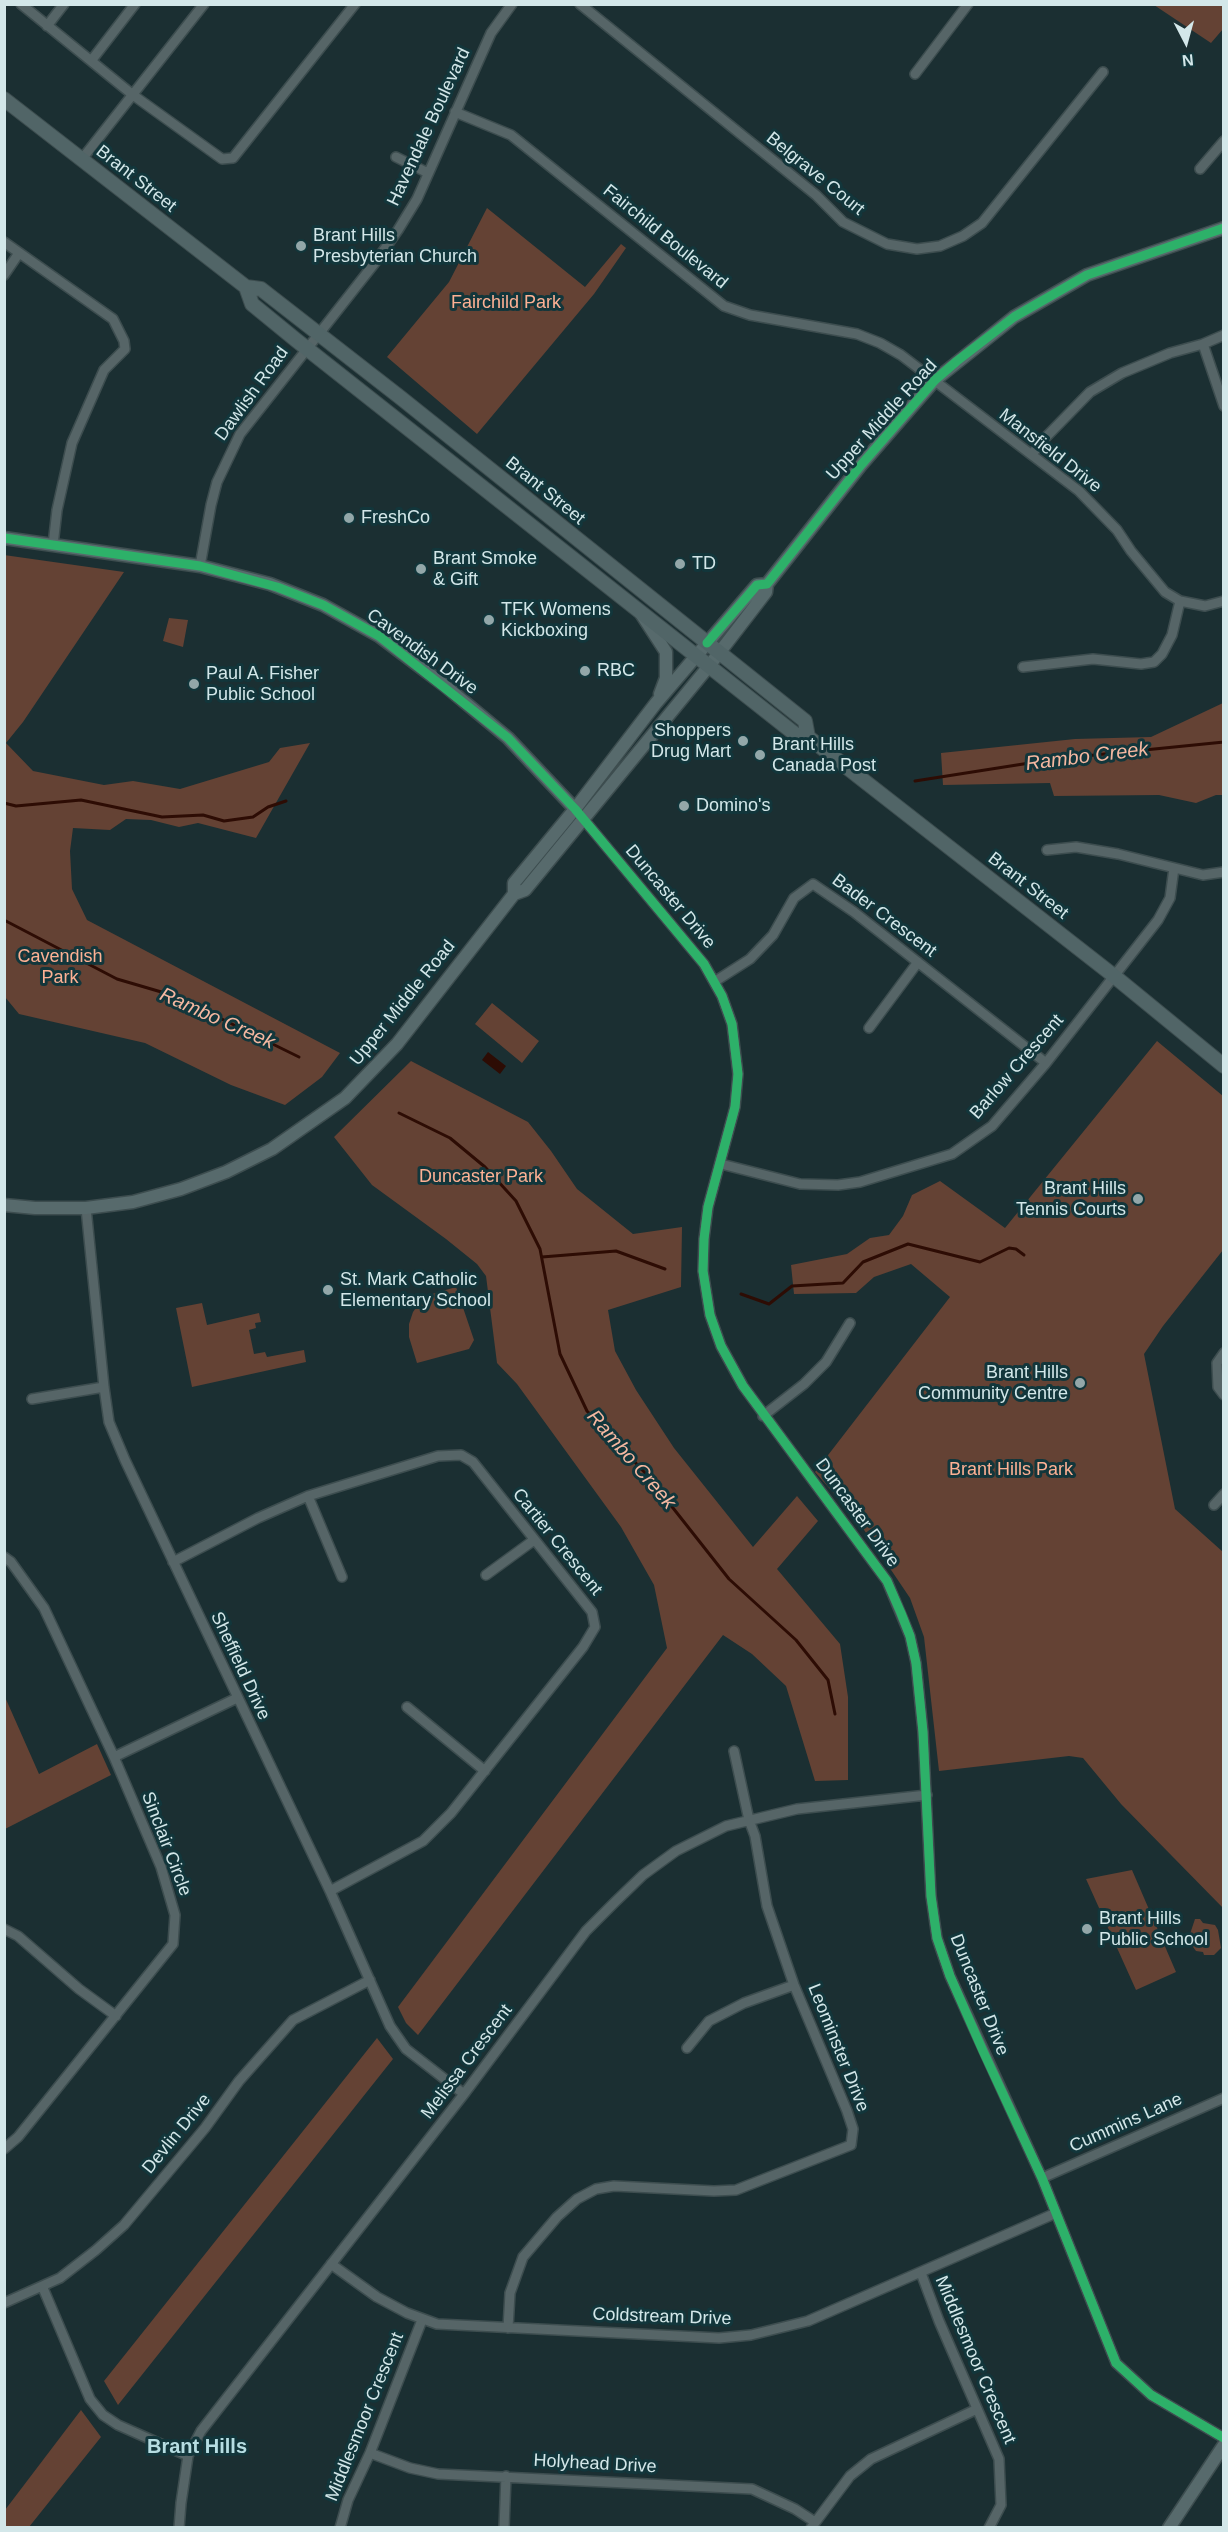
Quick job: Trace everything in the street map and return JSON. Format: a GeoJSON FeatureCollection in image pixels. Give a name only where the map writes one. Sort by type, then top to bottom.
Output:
{"type":"FeatureCollection","features":[{"type":"Feature","properties":{"kind":"main road","name":"Brant Street"},"geometry":{"type":"LineString","coordinates":[[4,99],[246,286],[261,289],[319,333],[805,721],[808,737]]}},
{"type":"Feature","properties":{"kind":"main road","name":"Brant Street"},"geometry":{"type":"LineString","coordinates":[[246,286],[252,304],[795,734],[808,737],[1224,1065]]}},
{"type":"Feature","properties":{"kind":"street"},"geometry":{"type":"LineString","coordinates":[[21,4],[133,95],[222,159],[233,158],[355,4]]}},
{"type":"Feature","properties":{"kind":"street"},"geometry":{"type":"LineString","coordinates":[[47,26],[64,4]]}},
{"type":"Feature","properties":{"kind":"street"},"geometry":{"type":"LineString","coordinates":[[90,61],[135,4]]}},
{"type":"Feature","properties":{"kind":"street"},"geometry":{"type":"LineString","coordinates":[[82,159],[204,4]]}},
{"type":"Feature","properties":{"kind":"street","name":"Havendale Boulevard"},"geometry":{"type":"LineString","coordinates":[[306,347],[398,230],[417,199],[491,33],[512,4]]}},
{"type":"Feature","properties":{"kind":"street","name":"Belgrave Court"},"geometry":{"type":"LineString","coordinates":[[580,4],[816,195],[843,222],[887,244],[917,249],[940,246],[963,236],[982,223],[1103,72]]}},
{"type":"Feature","properties":{"kind":"street"},"geometry":{"type":"LineString","coordinates":[[915,74],[968,4]]}},
{"type":"Feature","properties":{"kind":"street","name":"Fairchild Boulevard"},"geometry":{"type":"LineString","coordinates":[[455,112],[511,135],[724,306],[750,315],[857,334],[901,355],[935,380]]}},
{"type":"Feature","properties":{"kind":"street"},"geometry":{"type":"LineString","coordinates":[[1200,169],[1224,141]]}},
{"type":"Feature","properties":{"kind":"street"},"geometry":{"type":"LineString","coordinates":[[396,157],[428,173]]}},
{"type":"Feature","properties":{"kind":"street","name":"Upper Middle Road"},"geometry":{"type":"LineString","coordinates":[[4,1204],[35,1208],[86,1208],[133,1202],[181,1189],[226,1172],[272,1149],[345,1098],[397,1044],[514,894],[525,890],[584,819],[709,666],[766,592],[766,584],[861,465],[935,380],[1014,317],[1087,275],[1224,228]]}},
{"type":"Feature","properties":{"kind":"street"},"geometry":{"type":"LineString","coordinates":[[4,242],[113,319],[124,341],[125,349],[104,370],[72,443],[57,510],[53,545]]}},
{"type":"Feature","properties":{"kind":"street"},"geometry":{"type":"LineString","coordinates":[[4,274],[19,253]]}},
{"type":"Feature","properties":{"kind":"street"},"geometry":{"type":"LineString","coordinates":[[1032,454],[1047,435],[1090,392],[1122,373],[1170,353],[1203,344],[1224,335]]}},
{"type":"Feature","properties":{"kind":"street"},"geometry":{"type":"LineString","coordinates":[[1203,344],[1224,406]]}},
{"type":"Feature","properties":{"kind":"street","name":"Dawlish Road"},"geometry":{"type":"LineString","coordinates":[[200,566],[211,505],[228,457],[240,434],[306,347]]}},
{"type":"Feature","properties":{"kind":"street","name":"Mansfield Drive"},"geometry":{"type":"LineString","coordinates":[[935,380],[988,423],[1032,454],[1092,504],[1117,530],[1164,592],[1180,601]]}},
{"type":"Feature","properties":{"kind":"street","name":"Cavendish Drive"},"geometry":{"type":"LineString","coordinates":[[4,538],[200,566],[277,587],[323,605],[379,636],[508,738],[575,809]]}},
{"type":"Feature","properties":{"kind":"street","name":"Upper Middle Road"},"geometry":{"type":"LineString","coordinates":[[514,894],[514,883],[575,809],[656,703],[756,585],[766,584]]}},
{"type":"Feature","properties":{"kind":"street"},"geometry":{"type":"LineString","coordinates":[[1023,667],[1093,659],[1154,662],[1162,654],[1172,634],[1180,601],[1205,606],[1224,601]]}},
{"type":"Feature","properties":{"kind":"street"},"geometry":{"type":"LineString","coordinates":[[639,610],[666,652],[666,678],[656,703]]}},
{"type":"Feature","properties":{"kind":"street","name":"Duncaster Drive"},"geometry":{"type":"LineString","coordinates":[[575,809],[704,964],[732,1024],[738,1074],[735,1107],[707,1217],[704,1249],[705,1282],[710,1315],[721,1346],[742,1386],[886,1581],[910,1636],[916,1663],[927,1796],[931,1896],[937,1938],[950,1976],[982,2051],[1042,2178],[1116,2363],[1151,2395],[1224,2438]]}},
{"type":"Feature","properties":{"kind":"street"},"geometry":{"type":"LineString","coordinates":[[1047,850],[1076,847],[1203,874],[1224,872]]}},
{"type":"Feature","properties":{"kind":"street","name":"Barlow Crescent"},"geometry":{"type":"LineString","coordinates":[[721,1164],[800,1184],[838,1185],[860,1182],[952,1154],[992,1126],[1046,1063],[1114,976],[1165,910],[1170,898],[1174,868]]}},
{"type":"Feature","properties":{"kind":"street","name":"Bader Crescent"},"geometry":{"type":"LineString","coordinates":[[714,982],[750,959],[773,935],[794,898],[813,884],[830,894],[1046,1063]]}},
{"type":"Feature","properties":{"kind":"street"},"geometry":{"type":"LineString","coordinates":[[869,1028],[918,962]]}},
{"type":"Feature","properties":{"kind":"street","name":"Sheffield Drive"},"geometry":{"type":"LineString","coordinates":[[86,1208],[109,1422],[237,1698],[330,1891],[390,2026],[406,2049],[464,2094]]}},
{"type":"Feature","properties":{"kind":"street"},"geometry":{"type":"LineString","coordinates":[[762,1416],[804,1384],[826,1362],[850,1323]]}},
{"type":"Feature","properties":{"kind":"street"},"geometry":{"type":"LineString","coordinates":[[1224,1353],[1217,1363],[1218,1387],[1224,1395]]}},
{"type":"Feature","properties":{"kind":"street"},"geometry":{"type":"LineString","coordinates":[[32,1399],[104,1387]]}},
{"type":"Feature","properties":{"kind":"street","name":"Cartier Crescent"},"geometry":{"type":"LineString","coordinates":[[173,1562],[258,1518],[308,1496],[438,1456],[461,1455],[473,1462],[592,1612],[595,1627],[583,1647],[451,1813],[423,1841],[330,1891]]}},
{"type":"Feature","properties":{"kind":"street"},"geometry":{"type":"LineString","coordinates":[[1214,1505],[1224,1494]]}},
{"type":"Feature","properties":{"kind":"street"},"geometry":{"type":"LineString","coordinates":[[308,1496],[342,1577]]}},
{"type":"Feature","properties":{"kind":"street"},"geometry":{"type":"LineString","coordinates":[[486,1575],[534,1540]]}},
{"type":"Feature","properties":{"kind":"street","name":"Sinclair Circle"},"geometry":{"type":"LineString","coordinates":[[4,1557],[11,1562],[44,1608],[114,1757],[160,1867],[175,1915],[173,1944],[18,2137],[4,2149]]}},
{"type":"Feature","properties":{"kind":"street"},"geometry":{"type":"LineString","coordinates":[[114,1757],[237,1698]]}},
{"type":"Feature","properties":{"kind":"street"},"geometry":{"type":"LineString","coordinates":[[407,1707],[485,1771]]}},
{"type":"Feature","properties":{"kind":"street","name":"Leominster Drive"},"geometry":{"type":"LineString","coordinates":[[508,2328],[510,2293],[523,2257],[557,2217],[578,2199],[596,2189],[614,2186],[736,2190],[851,2145],[853,2129],[847,2110],[794,1985],[767,1906],[756,1836],[749,1820],[734,1751]]}},
{"type":"Feature","properties":{"kind":"street","name":"Melissa Crescent"},"geometry":{"type":"LineString","coordinates":[[179,2528],[180,2504],[188,2457],[201,2431],[464,2094],[586,1931],[615,1902],[643,1875],[676,1851],[726,1826],[797,1809],[927,1796]]}},
{"type":"Feature","properties":{"kind":"street"},"geometry":{"type":"LineString","coordinates":[[4,1929],[18,1936],[79,1989],[116,2016]]}},
{"type":"Feature","properties":{"kind":"street","name":"Devlin Drive"},"geometry":{"type":"LineString","coordinates":[[4,2303],[43,2288],[78,2264],[124,2225],[205,2128],[245,2074],[293,2020],[370,1980]]}},
{"type":"Feature","properties":{"kind":"street"},"geometry":{"type":"LineString","coordinates":[[687,2048],[709,2021],[744,2003],[794,1985]]}},
{"type":"Feature","properties":{"kind":"street","name":"Cummins Lane"},"geometry":{"type":"LineString","coordinates":[[1042,2178],[1224,2098]]}},
{"type":"Feature","properties":{"kind":"street","name":"Coldstream Drive"},"geometry":{"type":"LineString","coordinates":[[331,2265],[377,2297],[422,2320],[437,2324],[719,2337],[751,2335],[808,2321],[1056,2213]]}},
{"type":"Feature","properties":{"kind":"street","name":"Middlesmoor Crescent"},"geometry":{"type":"LineString","coordinates":[[921,2273],[939,2321],[999,2459],[1001,2505],[989,2528]]}},
{"type":"Feature","properties":{"kind":"street"},"geometry":{"type":"LineString","coordinates":[[43,2288],[90,2399],[103,2415],[118,2425],[188,2457]]}},
{"type":"Feature","properties":{"kind":"street","name":"Middlesmoor Crescent"},"geometry":{"type":"LineString","coordinates":[[339,2528],[348,2500],[370,2453],[422,2320]]}},
{"type":"Feature","properties":{"kind":"street"},"geometry":{"type":"LineString","coordinates":[[813,2525],[850,2476],[871,2459],[977,2409]]}},
{"type":"Feature","properties":{"kind":"street"},"geometry":{"type":"LineString","coordinates":[[1169,2528],[1224,2445]]}},
{"type":"Feature","properties":{"kind":"street","name":"Holyhead Drive"},"geometry":{"type":"LineString","coordinates":[[370,2453],[410,2468],[438,2474],[752,2489],[795,2509],[813,2525]]}},
{"type":"Feature","properties":{"kind":"street"},"geometry":{"type":"LineString","coordinates":[[504,2528],[506,2476]]}},
{"type":"Feature","properties":{"kind":"green space"},"geometry":{"type":"Polygon","coordinates":[[[1154,5],[1223,5],[1223,29],[1211,43],[1154,5]]]}},
{"type":"Feature","properties":{"kind":"green space","name":"Fairchild Park"},"geometry":{"type":"Polygon","coordinates":[[[487,208],[585,287],[621,244],[626,248],[594,294],[477,434],[387,357],[449,282],[487,208]]]}},
{"type":"Feature","properties":{"kind":"green space","name":"Cavendish Park"},"geometry":{"type":"Polygon","coordinates":[[[4,555],[124,572],[23,722],[6,743],[33,771],[104,785],[133,781],[180,789],[269,762],[280,748],[310,743],[256,838],[198,823],[179,827],[151,820],[126,819],[110,830],[73,828],[70,851],[72,889],[87,920],[340,1053],[322,1077],[285,1105],[231,1085],[145,1043],[19,1014],[5,997],[4,555]]]}},
{"type":"Feature","properties":{"kind":"green space"},"geometry":{"type":"Polygon","coordinates":[[[169,618],[188,620],[183,647],[163,641],[169,618]]]}},
{"type":"Feature","properties":{"kind":"green space"},"geometry":{"type":"Polygon","coordinates":[[[1223,703],[1223,795],[1216,795],[1196,803],[1159,795],[1054,796],[1050,783],[943,785],[941,753],[1075,739],[1151,737],[1223,703]]]}},
{"type":"Feature","properties":{"kind":"green space"},"geometry":{"type":"Polygon","coordinates":[[[492,1003],[539,1041],[522,1063],[475,1024],[492,1003]]]}},
{"type":"Feature","properties":{"kind":"green space","name":"Brant Hills Park"},"geometry":{"type":"Polygon","coordinates":[[[1157,1041],[1223,1096],[1223,1250],[1163,1326],[1144,1354],[1175,1509],[1223,1552],[1223,1908],[1121,1804],[1083,1758],[1069,1756],[939,1771],[924,1637],[910,1598],[858,1521],[815,1472],[950,1297],[911,1264],[874,1277],[856,1293],[794,1294],[791,1265],[847,1254],[870,1238],[889,1235],[903,1216],[912,1195],[940,1181],[1005,1228],[1157,1041]]]}},
{"type":"Feature","properties":{"kind":"green space","name":"Duncaster Park"},"geometry":{"type":"Polygon","coordinates":[[[411,1061],[528,1122],[577,1189],[633,1234],[682,1227],[681,1287],[608,1310],[615,1351],[636,1390],[674,1448],[753,1547],[797,1496],[818,1521],[777,1569],[840,1644],[848,1697],[848,1780],[815,1781],[786,1686],[752,1654],[723,1635],[418,2035],[406,2023],[398,2007],[667,1648],[654,1585],[621,1527],[517,1384],[497,1363],[486,1276],[477,1264],[446,1239],[372,1185],[334,1137],[411,1061]]]}},
{"type":"Feature","properties":{"kind":"green space"},"geometry":{"type":"Polygon","coordinates":[[[456,1287],[474,1340],[469,1349],[417,1363],[409,1337],[409,1324],[413,1312],[421,1301],[432,1294],[456,1287]]]}},
{"type":"Feature","properties":{"kind":"green space"},"geometry":{"type":"Polygon","coordinates":[[[202,1303],[207,1325],[259,1313],[261,1322],[255,1323],[256,1328],[249,1330],[254,1354],[265,1352],[267,1357],[304,1350],[306,1362],[192,1387],[176,1308],[202,1303]]]}},
{"type":"Feature","properties":{"kind":"green space"},"geometry":{"type":"Polygon","coordinates":[[[5,1697],[39,1774],[97,1744],[111,1775],[5,1829],[5,1697]]]}},
{"type":"Feature","properties":{"kind":"green space"},"geometry":{"type":"Polygon","coordinates":[[[1132,1870],[1176,1972],[1136,1990],[1086,1879],[1132,1870]]]}},
{"type":"Feature","properties":{"kind":"green space"},"geometry":{"type":"Polygon","coordinates":[[[1195,1919],[1215,1925],[1218,1930],[1221,1948],[1214,1955],[1204,1955],[1203,1952],[1196,1951],[1188,1940],[1195,1919]]]}},
{"type":"Feature","properties":{"kind":"green space"},"geometry":{"type":"Polygon","coordinates":[[[377,2038],[393,2059],[118,2405],[104,2381],[377,2038]]]}},
{"type":"Feature","properties":{"kind":"green space"},"geometry":{"type":"Polygon","coordinates":[[[81,2410],[101,2437],[29,2527],[5,2527],[5,2510],[81,2410]]]}},
{"type":"Feature","properties":{"kind":"shaded area"},"geometry":{"type":"Polygon","coordinates":[[[488,1052],[506,1066],[500,1074],[482,1060],[488,1052]]]}},
{"type":"Feature","properties":{"kind":"waterway","name":"Rambo Creek"},"geometry":{"type":"LineString","coordinates":[[915,781],[1055,759],[1224,742]]}},
{"type":"Feature","properties":{"kind":"waterway"},"geometry":{"type":"LineString","coordinates":[[4,803],[16,806],[81,800],[162,817],[203,815],[224,821],[253,817],[268,807],[286,801]]}},
{"type":"Feature","properties":{"kind":"waterway","name":"Rambo Creek"},"geometry":{"type":"LineString","coordinates":[[4,920],[117,979],[175,996],[299,1057]]}},
{"type":"Feature","properties":{"kind":"waterway","name":"Rambo Creek"},"geometry":{"type":"LineString","coordinates":[[399,1113],[450,1138],[485,1167],[516,1201],[540,1249],[560,1354],[587,1411],[647,1475],[729,1579],[796,1640],[828,1680],[835,1714]]}},
{"type":"Feature","properties":{"kind":"waterway"},"geometry":{"type":"LineString","coordinates":[[741,1294],[769,1304],[792,1286],[843,1283],[863,1262],[908,1244],[980,1262],[1009,1248],[1016,1249],[1024,1255]]}},
{"type":"Feature","properties":{"kind":"waterway"},"geometry":{"type":"LineString","coordinates":[[542,1257],[616,1251],[665,1269]]}},
{"type":"Feature","properties":{"kind":"cycle path"},"geometry":{"type":"LineString","coordinates":[[707,643],[757,585],[767,584],[861,465],[935,380],[957,361],[1014,317],[1087,275],[1224,228]]}},
{"type":"Feature","properties":{"kind":"cycle path"},"geometry":{"type":"LineString","coordinates":[[4,538],[200,566],[277,587],[323,605],[379,636],[508,738],[575,809],[704,964],[722,996],[732,1024],[738,1074],[735,1107],[708,1207],[704,1239],[703,1271],[710,1315],[721,1346],[743,1386],[887,1581],[910,1636],[916,1663],[923,1732],[931,1896],[937,1938],[950,1976],[1042,2178],[1116,2363],[1151,2395],[1224,2438]]}},
{"type":"Feature","properties":{"kind":"place","name":"Brant Hills Presbyterian Church"},"geometry":{"type":"Point","coordinates":[301,246]}},
{"type":"Feature","properties":{"kind":"place","name":"FreshCo"},"geometry":{"type":"Point","coordinates":[349,518]}},
{"type":"Feature","properties":{"kind":"place","name":"TD"},"geometry":{"type":"Point","coordinates":[680,564]}},
{"type":"Feature","properties":{"kind":"place","name":"Brant Smoke & Gift"},"geometry":{"type":"Point","coordinates":[421,569]}},
{"type":"Feature","properties":{"kind":"place","name":"TFK Womens Kickboxing"},"geometry":{"type":"Point","coordinates":[489,620]}},
{"type":"Feature","properties":{"kind":"place","name":"RBC"},"geometry":{"type":"Point","coordinates":[585,671]}},
{"type":"Feature","properties":{"kind":"place","name":"Paul A. Fisher Public School"},"geometry":{"type":"Point","coordinates":[194,684]}},
{"type":"Feature","properties":{"kind":"place","name":"Shoppers Drug Mart"},"geometry":{"type":"Point","coordinates":[743,741]}},
{"type":"Feature","properties":{"kind":"place","name":"Brant Hills Canada Post"},"geometry":{"type":"Point","coordinates":[760,755]}},
{"type":"Feature","properties":{"kind":"place","name":"Domino's"},"geometry":{"type":"Point","coordinates":[684,806]}},
{"type":"Feature","properties":{"kind":"place","name":"Brant Hills Tennis Courts"},"geometry":{"type":"Point","coordinates":[1138,1199]}},
{"type":"Feature","properties":{"kind":"place","name":"St. Mark Catholic Elementary School"},"geometry":{"type":"Point","coordinates":[328,1290]}},
{"type":"Feature","properties":{"kind":"place","name":"Brant Hills Community Centre"},"geometry":{"type":"Point","coordinates":[1080,1383]}},
{"type":"Feature","properties":{"kind":"place","name":"Brant Hills Public School"},"geometry":{"type":"Point","coordinates":[1087,1929]}},
{"type":"Feature","properties":{"kind":"district","name":"Brant Hills"},"geometry":{"type":"Point","coordinates":[197,2447]}}]}
